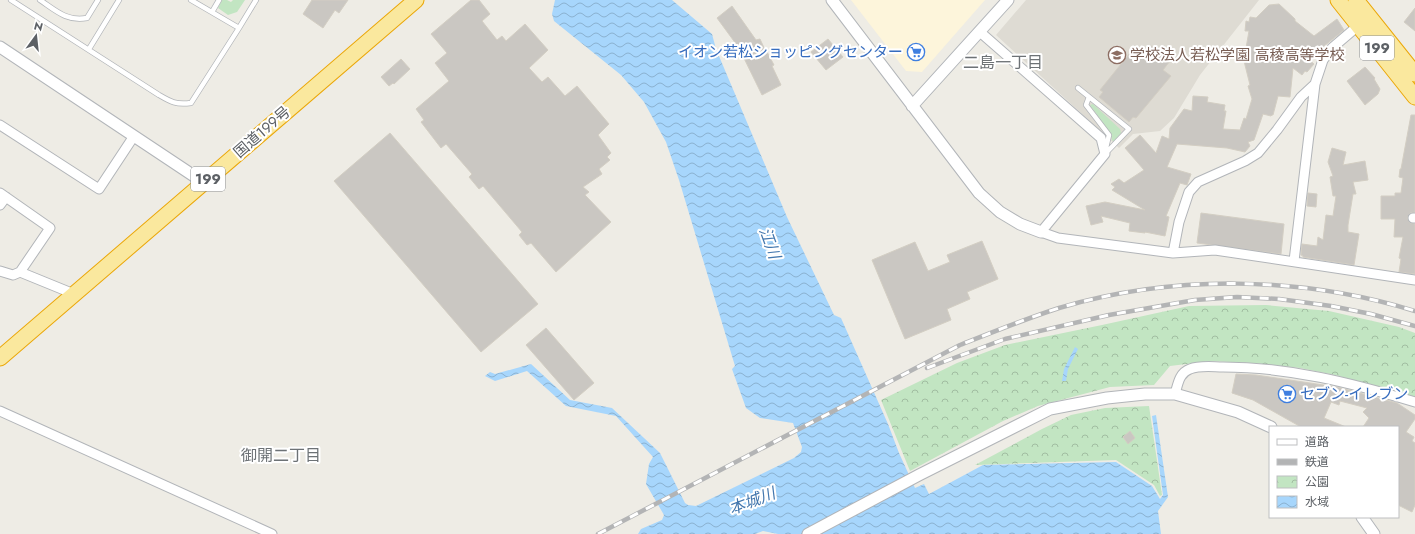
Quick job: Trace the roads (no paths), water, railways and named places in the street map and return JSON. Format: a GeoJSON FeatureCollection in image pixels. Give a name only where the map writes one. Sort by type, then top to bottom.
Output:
{"type":"FeatureCollection","features":[{"type":"Feature","properties":{"kind":"highway","name":"国道199号"},"geometry":{"type":"LineString","coordinates":[[2,355],[416,0]]}},
{"type":"Feature","properties":{"kind":"highway","name":"199"},"geometry":{"type":"LineString","coordinates":[[1338,0],[1415,97]]}},
{"type":"Feature","properties":{"kind":"highway","name":"199"},"geometry":{"type":"LineString","coordinates":[[1356,0],[1415,74]]}},
{"type":"Feature","properties":{"kind":"street"},"geometry":{"type":"LineString","coordinates":[[832,0],[979,193],[1000,212],[1020,224],[1058,238],[1173,253],[1216,250],[1415,280]]}},
{"type":"Feature","properties":{"kind":"street"},"geometry":{"type":"LineString","coordinates":[[912,106],[1008,0]]}},
{"type":"Feature","properties":{"kind":"street"},"geometry":{"type":"LineString","coordinates":[[1294,261],[1315,84],[1323,60],[1332,48],[1358,25]]}},
{"type":"Feature","properties":{"kind":"street"},"geometry":{"type":"LineString","coordinates":[[980,32],[1101,138],[1105,154],[1040,232]]}},
{"type":"Feature","properties":{"kind":"street"},"geometry":{"type":"LineString","coordinates":[[0,48],[203,182]]}},
{"type":"Feature","properties":{"kind":"street"},"geometry":{"type":"LineString","coordinates":[[1173,253],[1179,222],[1189,192],[1198,182],[1246,161],[1258,153],[1301,97],[1315,84]]}},
{"type":"Feature","properties":{"kind":"street"},"geometry":{"type":"LineString","coordinates":[[0,125],[99,189],[134,136]]}},
{"type":"Feature","properties":{"kind":"street"},"geometry":{"type":"LineString","coordinates":[[0,205],[3,195],[50,228],[20,272],[13,275],[0,271]]}},
{"type":"Feature","properties":{"kind":"street"},"geometry":{"type":"LineString","coordinates":[[20,272],[74,294]]}},
{"type":"Feature","properties":{"kind":"street"},"geometry":{"type":"LineString","coordinates":[[1175,394],[1180,377],[1189,369],[1202,367],[1253,367],[1314,376],[1364,387],[1415,402]]}},
{"type":"Feature","properties":{"kind":"street"},"geometry":{"type":"LineString","coordinates":[[808,534],[919,475],[1050,409],[1108,398],[1146,394],[1175,394],[1238,412],[1269,426]]}},
{"type":"Feature","properties":{"kind":"street"},"geometry":{"type":"LineString","coordinates":[[0,411],[272,534]]}},
{"type":"Feature","properties":{"kind":"street"},"geometry":{"type":"LineString","coordinates":[[1363,518],[1374,534]]}},
{"type":"Feature","properties":{"kind":"lane"},"geometry":{"type":"LineString","coordinates":[[11,0],[171,102],[181,104],[191,102],[256,0]]}},
{"type":"Feature","properties":{"kind":"lane"},"geometry":{"type":"LineString","coordinates":[[40,0],[68,18],[78,20],[86,18],[98,0]]}},
{"type":"Feature","properties":{"kind":"lane"},"geometry":{"type":"LineString","coordinates":[[89,50],[119,0]]}},
{"type":"Feature","properties":{"kind":"lane"},"geometry":{"type":"LineString","coordinates":[[191,0],[198,2],[239,28]]}},
{"type":"Feature","properties":{"kind":"lane"},"geometry":{"type":"LineString","coordinates":[[212,12],[219,0]]}},
{"type":"Feature","properties":{"kind":"lane"},"geometry":{"type":"LineString","coordinates":[[1078,88],[1129,130],[1105,154]]}},
{"type":"Feature","properties":{"kind":"lane"},"geometry":{"type":"LineString","coordinates":[[1089,97],[1086,105],[1109,135],[1105,154]]}},
{"type":"Feature","properties":{"kind":"water"},"geometry":{"type":"Polygon","coordinates":[[[555,0],[672,0],[712,34],[716,49],[787,217],[834,315],[841,318],[915,488],[924,484],[929,494],[983,465],[1116,462],[1152,486],[1160,499],[1163,495],[1152,416],[1156,415],[1168,497],[1158,511],[1161,534],[778,534],[763,531],[755,534],[638,534],[641,529],[662,520],[664,515],[646,484],[649,464],[653,457],[616,416],[566,406],[527,371],[495,381],[485,376],[490,372],[495,374],[531,364],[570,400],[612,408],[660,453],[685,503],[688,505],[696,506],[794,458],[801,452],[802,447],[793,423],[760,418],[746,408],[732,369],[735,366],[679,180],[666,142],[644,102],[621,75],[554,21],[552,14],[555,0]]]}},
{"type":"Feature","properties":{"kind":"water"},"geometry":{"type":"Polygon","coordinates":[[[1075,347],[1078,349],[1068,369],[1066,381],[1062,381],[1064,369],[1075,347]]]}},
{"type":"Feature","properties":{"kind":"railway"},"geometry":{"type":"LineString","coordinates":[[598,534],[960,345],[1059,308],[1103,297],[1147,289],[1192,285],[1237,284],[1283,286],[1327,291],[1372,299],[1415,311]]}},
{"type":"Feature","properties":{"kind":"railway"},"geometry":{"type":"LineString","coordinates":[[927,368],[1005,339],[1109,315],[1195,300],[1237,297],[1279,299],[1331,306],[1371,314],[1415,326]]}},
{"type":"Feature","properties":{"kind":"place","name":"イオン若松ショッピングセンター"},"geometry":{"type":"Point","coordinates":[916,52]}},
{"type":"Feature","properties":{"kind":"place","name":"学校法人若松学園 高稜高等学校"},"geometry":{"type":"Point","coordinates":[1117,55]}},
{"type":"Feature","properties":{"kind":"place","name":"セブン-イレブン"},"geometry":{"type":"Point","coordinates":[1287,394]}},
{"type":"Feature","properties":{"kind":"district","name":"二島一丁目"},"geometry":{"type":"Point","coordinates":[1003,62]}},
{"type":"Feature","properties":{"kind":"district","name":"御開二丁目"},"geometry":{"type":"Point","coordinates":[281,455]}},
{"type":"Feature","properties":{"kind":"water label","name":"江川"},"geometry":{"type":"Point","coordinates":[770,243]}},
{"type":"Feature","properties":{"kind":"water label","name":"本城川"},"geometry":{"type":"Point","coordinates":[752,501]}}]}
